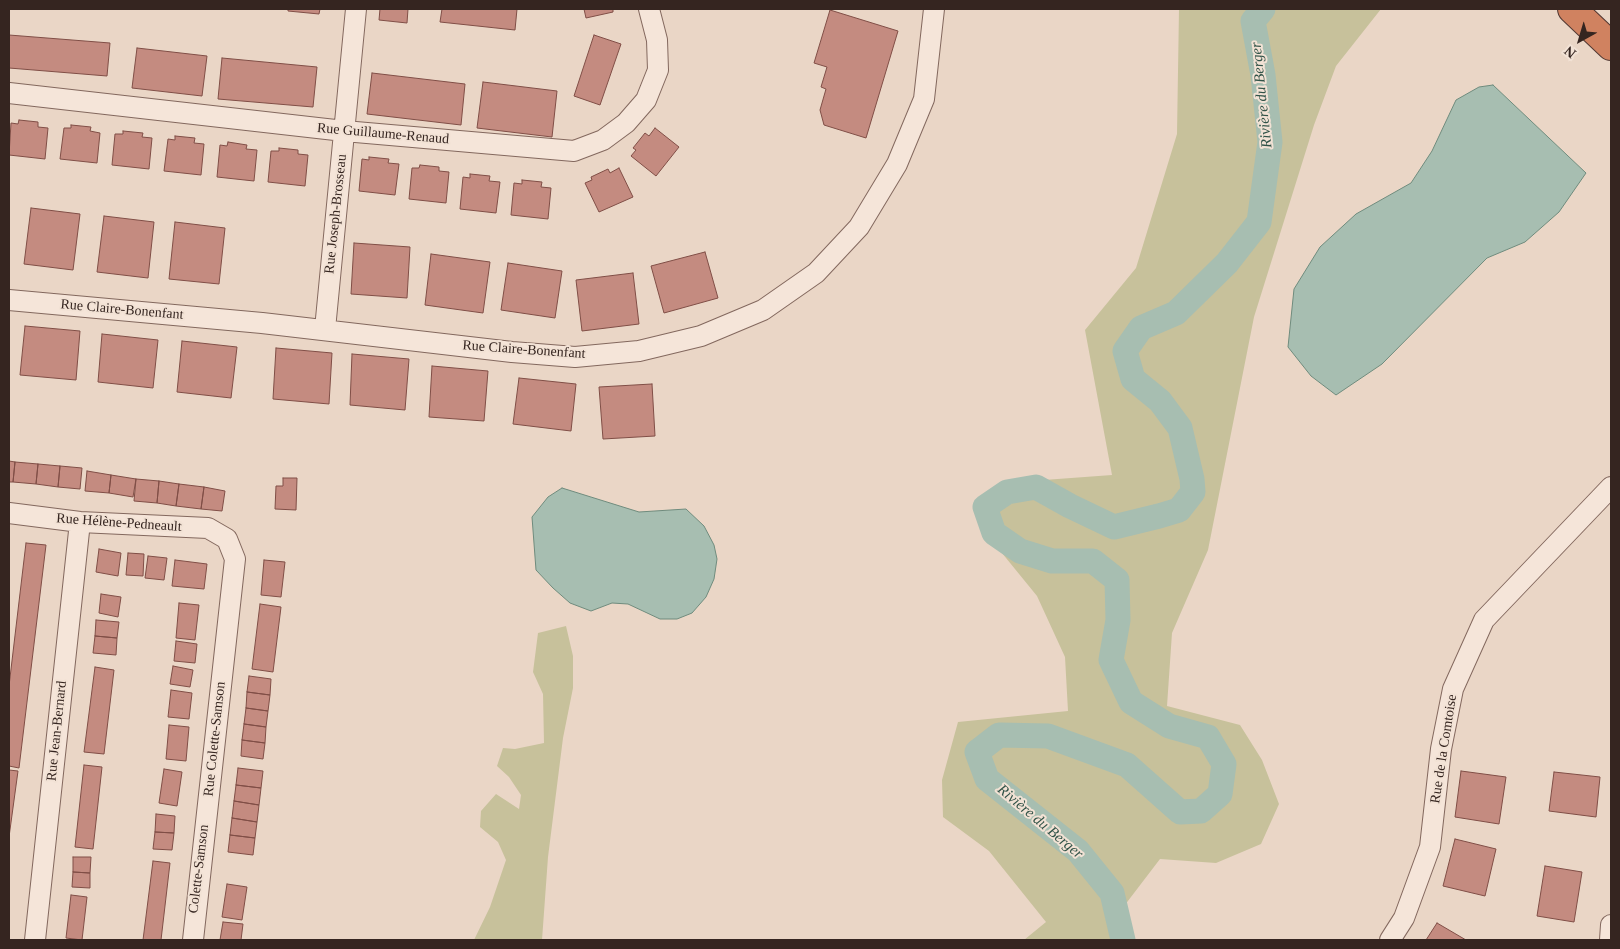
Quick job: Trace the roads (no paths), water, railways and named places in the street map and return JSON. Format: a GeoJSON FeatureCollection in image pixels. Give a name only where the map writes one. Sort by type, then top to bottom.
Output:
{"type":"FeatureCollection","features":[{"type":"Feature","properties":{"kind":"highway"},"geometry":{"type":"LineString","coordinates":[[1572,9],[1611,46]]}},
{"type":"Feature","properties":{"kind":"street","name":"Rue Joseph-Brosseau"},"geometry":{"type":"LineString","coordinates":[[325,329],[356,9]]}},
{"type":"Feature","properties":{"kind":"street","name":"Rue Guillaume-Renaud"},"geometry":{"type":"LineString","coordinates":[[9,93],[344,131],[574,151],[603,140],[626,123],[646,100],[658,70],[657,40],[649,9]]}},
{"type":"Feature","properties":{"kind":"street","name":"Rue Claire-Bonenfant"},"geometry":{"type":"LineString","coordinates":[[9,300],[325,329],[512,352],[574,357],[640,351],[701,336],[763,310],[816,273],[859,227],[897,164],[924,99],[934,9]]}},
{"type":"Feature","properties":{"kind":"street","name":"Rue de la Comtoise"},"geometry":{"type":"LineString","coordinates":[[1390,940],[1404,918],[1430,848],[1441,749],[1453,689],[1484,620],[1611,487]]}},
{"type":"Feature","properties":{"kind":"street","name":"Rue Hélène-Pedneault"},"geometry":{"type":"LineString","coordinates":[[9,513],[80,522],[208,528],[227,539]]}},
{"type":"Feature","properties":{"kind":"street","name":"Rue Jean-Bernard"},"geometry":{"type":"LineString","coordinates":[[35,940],[80,522]]}},
{"type":"Feature","properties":{"kind":"street","name":"Rue Colette-Samson"},"geometry":{"type":"LineString","coordinates":[[192,940],[235,559],[227,539]]}},
{"type":"Feature","properties":{"kind":"street"},"geometry":{"type":"LineString","coordinates":[[1610,940],[1611,925]]}},
{"type":"Feature","properties":{"kind":"waterway","name":"Rivière du Berger"},"geometry":{"type":"LineString","coordinates":[[1123,940],[1112,893],[1078,851],[987,779],[977,752],[999,735],[1048,736],[1127,765],[1180,812],[1201,811],[1220,794],[1224,764],[1208,737],[1169,726],[1131,702],[1111,660],[1118,620],[1117,580],[1093,561],[1052,561],[1020,551],[994,533],[985,507],[1007,492],[1036,487],[1114,527],[1179,510],[1193,492],[1192,479],[1180,428],[1160,401],[1133,379],[1125,351],[1141,328],[1176,313],[1227,263],[1259,222],[1270,142],[1263,75],[1253,21],[1263,9]]}}]}
